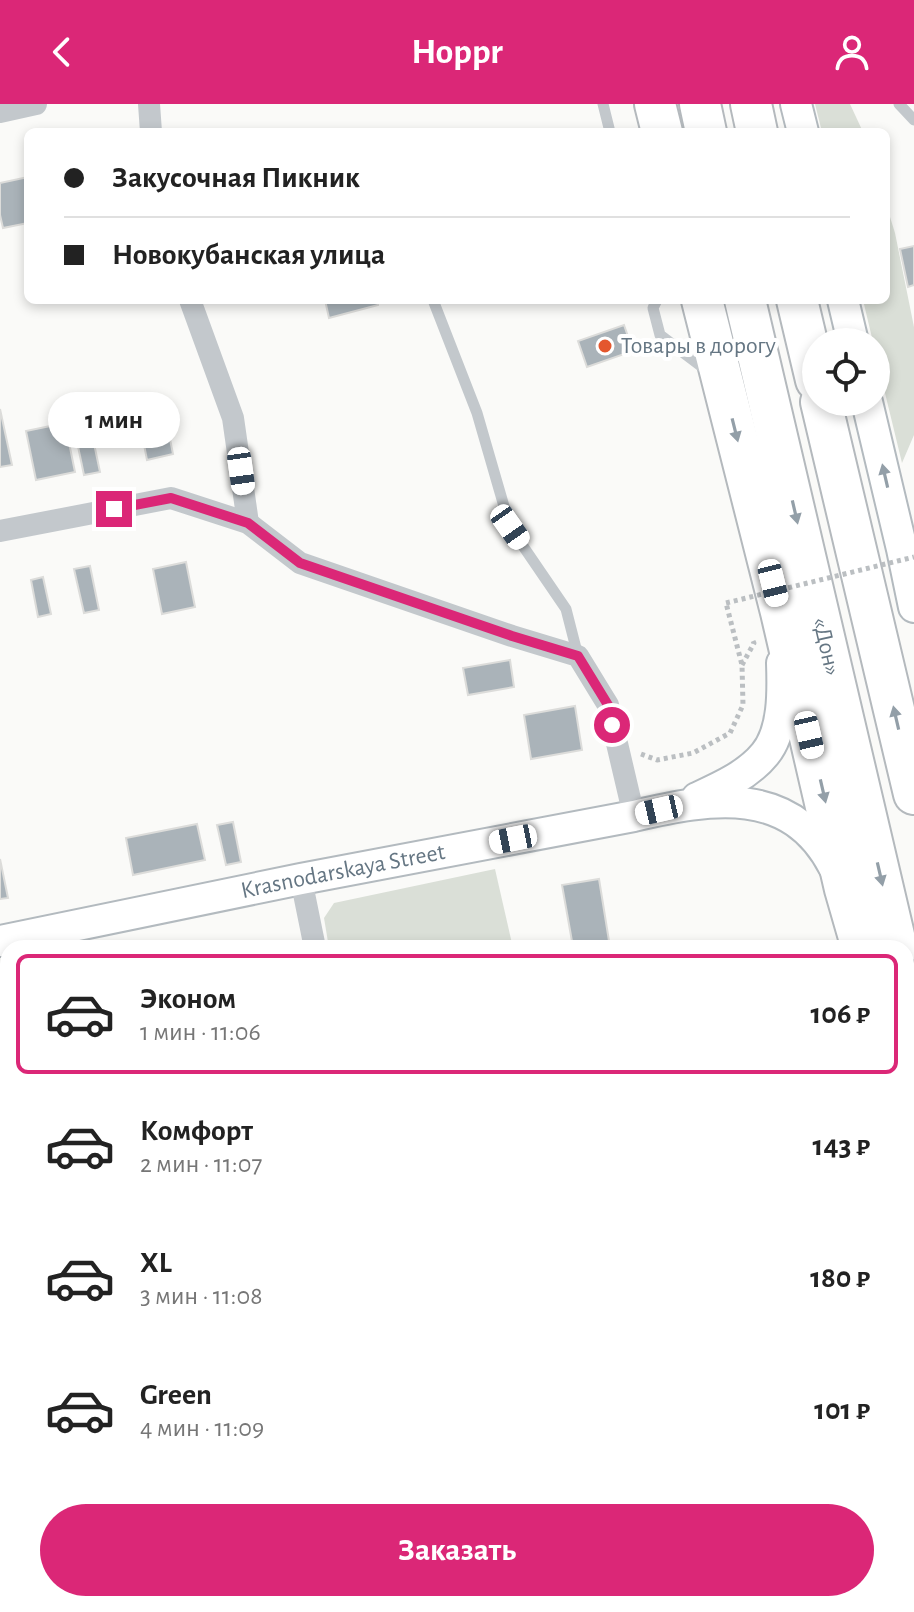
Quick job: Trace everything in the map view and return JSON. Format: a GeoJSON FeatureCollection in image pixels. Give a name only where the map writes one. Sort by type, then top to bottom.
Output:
{"type":"FeatureCollection","features":[{"type":"Feature","properties":{"kind":"highway"},"geometry":{"type":"LineString","coordinates":[[655,104],[661,128]]}},
{"type":"Feature","properties":{"kind":"highway"},"geometry":{"type":"LineString","coordinates":[[700,104],[705,128]]}},
{"type":"Feature","properties":{"kind":"highway"},"geometry":{"type":"LineString","coordinates":[[751,104],[756,128]]}},
{"type":"Feature","properties":{"kind":"highway"},"geometry":{"type":"LineString","coordinates":[[703,304],[860,940]]}},
{"type":"Feature","properties":{"kind":"highway","name":"«Дон»"},"geometry":{"type":"LineString","coordinates":[[746,304],[895,940]]}},
{"type":"Feature","properties":{"kind":"highway"},"geometry":{"type":"LineString","coordinates":[[798,304],[804,328]]}},
{"type":"Feature","properties":{"kind":"highway"},"geometry":{"type":"LineString","coordinates":[[824,416],[914,794]]}},
{"type":"Feature","properties":{"kind":"street"},"geometry":{"type":"LineString","coordinates":[[0,112],[36,104]]}},
{"type":"Feature","properties":{"kind":"street"},"geometry":{"type":"LineString","coordinates":[[149,104],[151,128]]}},
{"type":"Feature","properties":{"kind":"street"},"geometry":{"type":"LineString","coordinates":[[796,104],[802,128]]}},
{"type":"Feature","properties":{"kind":"street"},"geometry":{"type":"LineString","coordinates":[[191,304],[233,418],[248,523]]}},
{"type":"Feature","properties":{"kind":"street"},"geometry":{"type":"LineString","coordinates":[[844,304],[850,328]]}},
{"type":"Feature","properties":{"kind":"street"},"geometry":{"type":"LineString","coordinates":[[871,416],[908,548],[914,607]]}},
{"type":"Feature","properties":{"kind":"street"},"geometry":{"type":"LineString","coordinates":[[0,531],[171,498],[248,523],[300,563],[578,656],[608,705],[634,816]]}},
{"type":"Feature","properties":{"kind":"street"},"geometry":{"type":"LineString","coordinates":[[685,804],[733,781],[766,753],[778,726],[783,692],[781,612]]}},
{"type":"Feature","properties":{"kind":"street"},"geometry":{"type":"LineString","coordinates":[[685,804],[735,803],[770,808],[803,825],[826,852],[845,889]]}},
{"type":"Feature","properties":{"kind":"street","name":"Krasnodarskaya Street"},"geometry":{"type":"LineString","coordinates":[[5,940],[685,804]]}},
{"type":"Feature","properties":{"kind":"street"},"geometry":{"type":"LineString","coordinates":[[301,879],[313,940]]}},
{"type":"Feature","properties":{"kind":"lane"},"geometry":{"type":"LineString","coordinates":[[603,104],[609,128]]}},
{"type":"Feature","properties":{"kind":"lane"},"geometry":{"type":"LineString","coordinates":[[899,104],[914,120]]}},
{"type":"Feature","properties":{"kind":"lane"},"geometry":{"type":"LineString","coordinates":[[435,304],[477,413],[510,527],[566,609],[578,656]]}},
{"type":"Feature","properties":{"kind":"lane"},"geometry":{"type":"LineString","coordinates":[[655,304],[653,308],[660,335],[722,381]]}},
{"type":"Feature","properties":{"kind":"path"},"geometry":{"type":"LineString","coordinates":[[617,744],[657,760],[693,753],[730,733],[743,705],[742,665],[726,603],[908,548]]}},
{"type":"Feature","properties":{"kind":"shaded area"},"geometry":{"type":"Polygon","coordinates":[[[815,104],[850,104],[861,128],[821,128],[815,104]]]}},
{"type":"Feature","properties":{"kind":"shaded area"},"geometry":{"type":"Polygon","coordinates":[[[890,217],[914,327],[914,435],[902,463],[890,414],[890,328],[870,328],[864,304],[890,304],[890,217]]]}},
{"type":"Feature","properties":{"kind":"shaded area"},"geometry":{"type":"Polygon","coordinates":[[[495,869],[511,940],[328,940],[324,918],[334,903],[495,869]]]}},
{"type":"Feature","properties":{"kind":"building"},"geometry":{"type":"Polygon","coordinates":[[[24,178],[24,224],[3,228],[0,183],[24,178]]]}},
{"type":"Feature","properties":{"kind":"building"},"geometry":{"type":"Polygon","coordinates":[[[914,246],[914,285],[908,287],[900,249],[914,246]]]}},
{"type":"Feature","properties":{"kind":"building"},"geometry":{"type":"Polygon","coordinates":[[[326,304],[378,304],[378,305],[329,318],[326,304]]]}},
{"type":"Feature","properties":{"kind":"building","name":"Товары в дорогу"},"geometry":{"type":"Polygon","coordinates":[[[624,325],[633,351],[587,367],[578,341],[624,325]]]}},
{"type":"Feature","properties":{"kind":"building"},"geometry":{"type":"Polygon","coordinates":[[[0,409],[12,465],[0,467],[0,409]]]}},
{"type":"Feature","properties":{"kind":"building"},"geometry":{"type":"Polygon","coordinates":[[[164,409],[173,454],[147,460],[138,414],[164,409]]]}},
{"type":"Feature","properties":{"kind":"building"},"geometry":{"type":"Polygon","coordinates":[[[88,415],[100,472],[84,475],[72,418],[88,415]]]}},
{"type":"Feature","properties":{"kind":"building"},"geometry":{"type":"Polygon","coordinates":[[[65,423],[75,472],[36,480],[26,431],[65,423]]]}},
{"type":"Feature","properties":{"kind":"building"},"geometry":{"type":"Polygon","coordinates":[[[186,562],[195,607],[162,614],[153,569],[186,562]]]}},
{"type":"Feature","properties":{"kind":"building"},"geometry":{"type":"Polygon","coordinates":[[[90,566],[99,610],[84,613],[74,569],[90,566]]]}},
{"type":"Feature","properties":{"kind":"building"},"geometry":{"type":"Polygon","coordinates":[[[43,577],[51,614],[38,617],[31,580],[43,577]]]}},
{"type":"Feature","properties":{"kind":"building"},"geometry":{"type":"Polygon","coordinates":[[[510,660],[514,687],[468,695],[463,668],[510,660]]]}},
{"type":"Feature","properties":{"kind":"building"},"geometry":{"type":"Polygon","coordinates":[[[575,706],[582,750],[531,759],[524,715],[575,706]]]}},
{"type":"Feature","properties":{"kind":"building"},"geometry":{"type":"Polygon","coordinates":[[[233,822],[241,862],[226,865],[217,825],[233,822]]]}},
{"type":"Feature","properties":{"kind":"building"},"geometry":{"type":"Polygon","coordinates":[[[197,824],[205,860],[133,875],[126,838],[197,824]]]}},
{"type":"Feature","properties":{"kind":"building"},"geometry":{"type":"Polygon","coordinates":[[[0,859],[8,898],[0,899],[0,859]]]}},
{"type":"Feature","properties":{"kind":"building"},"geometry":{"type":"Polygon","coordinates":[[[599,879],[609,940],[572,940],[562,885],[599,879]]]}},
{"type":"Feature","properties":{"kind":"place","name":"Товары в дорогу"},"geometry":{"type":"Point","coordinates":[605,346]}},
{"type":"Feature","properties":{"kind":"route"},"geometry":{"type":"LineString","coordinates":[[114,509],[171,498],[248,523],[300,563],[578,656],[608,705],[612,725]]}}]}
